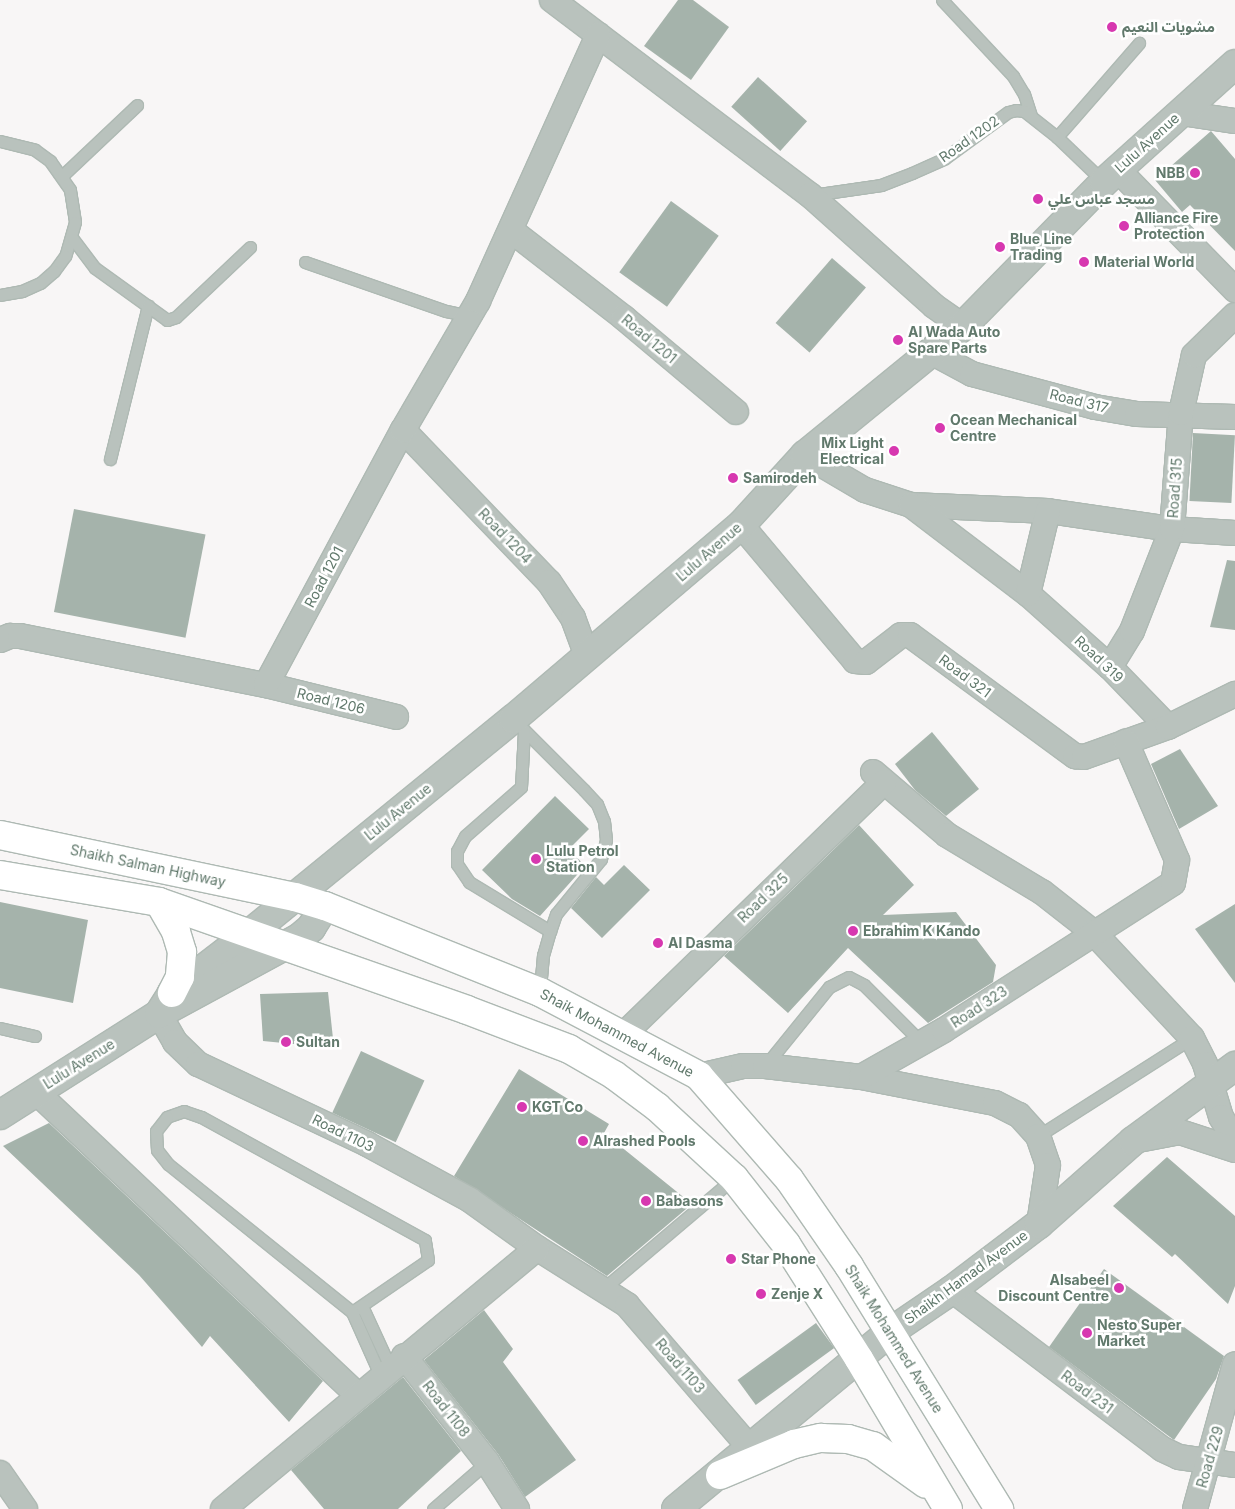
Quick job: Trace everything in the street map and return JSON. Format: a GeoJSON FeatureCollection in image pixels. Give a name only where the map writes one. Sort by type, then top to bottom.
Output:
{"type":"FeatureCollection","features":[{"type":"Feature","properties":{"kind":"main road","name":"Shaikh Salman Highway"},"geometry":{"type":"LineString","coordinates":[[0,835],[296,897]]}},
{"type":"Feature","properties":{"kind":"main road"},"geometry":{"type":"LineString","coordinates":[[0,875],[158,902],[467,1010],[569,1050],[614,1075],[657,1107],[734,1178],[786,1244],[859,1359],[943,1501]]}},
{"type":"Feature","properties":{"kind":"main road","name":"Shaik Mohammed Avenue"},"geometry":{"type":"LineString","coordinates":[[296,897],[325,906],[540,992],[699,1076],[789,1179],[850,1266],[999,1509]]}},
{"type":"Feature","properties":{"kind":"main road"},"geometry":{"type":"LineString","coordinates":[[158,902],[176,932],[182,952],[180,977],[166,1003]]}},
{"type":"Feature","properties":{"kind":"main road"},"geometry":{"type":"LineString","coordinates":[[720,1475],[794,1444],[821,1438],[848,1439],[873,1446],[943,1501]]}},
{"type":"Feature","properties":{"kind":"street"},"geometry":{"type":"LineString","coordinates":[[552,0],[810,195],[934,306],[963,326]]}},
{"type":"Feature","properties":{"kind":"street","name":"Road 1201"},"geometry":{"type":"LineString","coordinates":[[266,685],[403,430],[470,316],[512,231],[598,35]]}},
{"type":"Feature","properties":{"kind":"street","name":"Lulu Avenue"},"geometry":{"type":"LineString","coordinates":[[0,1114],[166,1003],[249,934],[518,724],[587,656],[741,525],[805,455],[963,326],[1111,176],[1235,64]]}},
{"type":"Feature","properties":{"kind":"street"},"geometry":{"type":"LineString","coordinates":[[1181,113],[1235,122]]}},
{"type":"Feature","properties":{"kind":"street"},"geometry":{"type":"LineString","coordinates":[[1111,176],[1235,290]]}},
{"type":"Feature","properties":{"kind":"street","name":"Road 1201"},"geometry":{"type":"LineString","coordinates":[[512,231],[624,318],[736,412]]}},
{"type":"Feature","properties":{"kind":"street","name":"Road 315"},"geometry":{"type":"LineString","coordinates":[[1110,667],[1132,631],[1172,529],[1181,413],[1194,355],[1235,315]]}},
{"type":"Feature","properties":{"kind":"street","name":"Road 317"},"geometry":{"type":"LineString","coordinates":[[931,352],[972,374],[1095,407],[1137,414],[1181,413],[1235,417]]}},
{"type":"Feature","properties":{"kind":"street","name":"Road 1204"},"geometry":{"type":"LineString","coordinates":[[403,430],[549,582],[573,618],[587,656]]}},
{"type":"Feature","properties":{"kind":"street","name":"Road 319"},"geometry":{"type":"LineString","coordinates":[[805,455],[865,490],[911,506],[1048,511],[1172,529],[1235,533]]}},
{"type":"Feature","properties":{"kind":"street","name":"Road 319"},"geometry":{"type":"LineString","coordinates":[[911,506],[1028,594],[1110,667],[1168,728]]}},
{"type":"Feature","properties":{"kind":"street"},"geometry":{"type":"LineString","coordinates":[[1028,594],[1048,511]]}},
{"type":"Feature","properties":{"kind":"street","name":"Road 321"},"geometry":{"type":"LineString","coordinates":[[741,525],[856,661],[866,662],[901,635],[910,635],[1065,753],[1084,757],[1168,728],[1235,694]]}},
{"type":"Feature","properties":{"kind":"street"},"geometry":{"type":"LineString","coordinates":[[0,640],[10,636],[20,636],[266,685]]}},
{"type":"Feature","properties":{"kind":"street","name":"Road 1206"},"geometry":{"type":"LineString","coordinates":[[266,685],[396,717]]}},
{"type":"Feature","properties":{"kind":"street","name":"Road 323"},"geometry":{"type":"LineString","coordinates":[[861,1077],[922,1043],[1173,882],[1176,876],[1177,860],[1126,742]]}},
{"type":"Feature","properties":{"kind":"street","name":"Road 325"},"geometry":{"type":"LineString","coordinates":[[622,1036],[879,777],[947,835],[1042,892],[1093,932]]}},
{"type":"Feature","properties":{"kind":"street","name":"Lulu Avenue"},"geometry":{"type":"LineString","coordinates":[[166,1003],[285,947],[311,928],[325,906]]}},
{"type":"Feature","properties":{"kind":"street"},"geometry":{"type":"LineString","coordinates":[[1093,932],[1192,1038],[1211,1085],[1221,1117],[1235,1140]]}},
{"type":"Feature","properties":{"kind":"street","name":"Road 1103"},"geometry":{"type":"LineString","coordinates":[[166,1003],[175,1042],[198,1064],[367,1144],[470,1200],[537,1248],[603,1288],[627,1305],[751,1449]]}},
{"type":"Feature","properties":{"kind":"street"},"geometry":{"type":"LineString","coordinates":[[699,1076],[743,1066],[765,1066],[861,1077],[994,1103],[1019,1115],[1038,1136],[1048,1165],[1039,1224]]}},
{"type":"Feature","properties":{"kind":"street","name":"Shaikh Hamad Avenue"},"geometry":{"type":"LineString","coordinates":[[676,1509],[720,1475],[890,1332],[952,1290],[1039,1224],[1133,1142],[1235,1066]]}},
{"type":"Feature","properties":{"kind":"street"},"geometry":{"type":"LineString","coordinates":[[34,1091],[358,1395]]}},
{"type":"Feature","properties":{"kind":"street"},"geometry":{"type":"LineString","coordinates":[[1133,1142],[1180,1132],[1235,1150]]}},
{"type":"Feature","properties":{"kind":"street"},"geometry":{"type":"LineString","coordinates":[[223,1509],[537,1248]]}},
{"type":"Feature","properties":{"kind":"street","name":"Road 231"},"geometry":{"type":"LineString","coordinates":[[952,1290],[1162,1449],[1179,1457],[1209,1464],[1235,1465]]}},
{"type":"Feature","properties":{"kind":"street","name":"Road 1108"},"geometry":{"type":"LineString","coordinates":[[392,1367],[487,1462],[518,1509]]}},
{"type":"Feature","properties":{"kind":"street","name":"Road 229"},"geometry":{"type":"LineString","coordinates":[[1195,1509],[1234,1372]]}},
{"type":"Feature","properties":{"kind":"street"},"geometry":{"type":"LineString","coordinates":[[0,1473],[25,1509]]}},
{"type":"Feature","properties":{"kind":"lane"},"geometry":{"type":"LineString","coordinates":[[942,0],[1013,76],[1028,103],[1031,116]]}},
{"type":"Feature","properties":{"kind":"lane"},"geometry":{"type":"LineString","coordinates":[[1057,137],[1139,43]]}},
{"type":"Feature","properties":{"kind":"lane"},"geometry":{"type":"LineString","coordinates":[[63,175],[137,105]]}},
{"type":"Feature","properties":{"kind":"lane","name":"Road 1202"},"geometry":{"type":"LineString","coordinates":[[810,195],[881,185],[945,158],[1008,112],[1024,111],[1111,176]]}},
{"type":"Feature","properties":{"kind":"lane"},"geometry":{"type":"LineString","coordinates":[[0,141],[35,150],[63,175],[74,206],[73,239],[54,271],[40,284],[22,291],[0,294]]}},
{"type":"Feature","properties":{"kind":"lane"},"geometry":{"type":"LineString","coordinates":[[73,239],[95,268],[163,318],[172,320],[250,247]]}},
{"type":"Feature","properties":{"kind":"lane"},"geometry":{"type":"LineString","coordinates":[[305,262],[470,316]]}},
{"type":"Feature","properties":{"kind":"lane"},"geometry":{"type":"LineString","coordinates":[[110,459],[148,306]]}},
{"type":"Feature","properties":{"kind":"lane"},"geometry":{"type":"LineString","coordinates":[[518,724],[597,804],[604,821],[606,840],[601,859],[556,914],[543,955],[540,992]]}},
{"type":"Feature","properties":{"kind":"lane"},"geometry":{"type":"LineString","coordinates":[[518,724],[521,788],[465,836],[457,851],[457,864],[469,882],[550,931]]}},
{"type":"Feature","properties":{"kind":"lane"},"geometry":{"type":"LineString","coordinates":[[765,1066],[829,987],[849,977],[864,984],[922,1043]]}},
{"type":"Feature","properties":{"kind":"lane"},"geometry":{"type":"LineString","coordinates":[[0,1028],[35,1036]]}},
{"type":"Feature","properties":{"kind":"lane"},"geometry":{"type":"LineString","coordinates":[[1038,1136],[1192,1038]]}},
{"type":"Feature","properties":{"kind":"lane"},"geometry":{"type":"LineString","coordinates":[[352,1312],[428,1260],[429,1252],[425,1240],[201,1117],[184,1111],[167,1117],[156,1131],[157,1150],[168,1164],[352,1312],[392,1367]]}},
{"type":"Feature","properties":{"kind":"lane"},"geometry":{"type":"LineString","coordinates":[[603,1288],[734,1178]]}},
{"type":"Feature","properties":{"kind":"lane"},"geometry":{"type":"LineString","coordinates":[[362,1306],[392,1367]]}},
{"type":"Feature","properties":{"kind":"lane"},"geometry":{"type":"LineString","coordinates":[[433,1509],[487,1462]]}},
{"type":"Feature","properties":{"kind":"building"},"geometry":{"type":"Polygon","coordinates":[[[678,0],[693,0],[729,27],[691,80],[644,46],[678,0]]]}},
{"type":"Feature","properties":{"kind":"building"},"geometry":{"type":"Polygon","coordinates":[[[758,77],[807,121],[780,151],[731,107],[758,77]]]}},
{"type":"Feature","properties":{"kind":"building","name":"NBB"},"geometry":{"type":"Polygon","coordinates":[[[1211,131],[1235,159],[1235,251],[1190,205],[1182,212],[1155,180],[1211,131]]]}},
{"type":"Feature","properties":{"kind":"building"},"geometry":{"type":"Polygon","coordinates":[[[671,201],[719,236],[667,307],[619,272],[671,201]]]}},
{"type":"Feature","properties":{"kind":"building"},"geometry":{"type":"Polygon","coordinates":[[[832,258],[866,288],[810,352],[776,323],[832,258]]]}},
{"type":"Feature","properties":{"kind":"building"},"geometry":{"type":"Polygon","coordinates":[[[1193,433],[1235,435],[1231,503],[1189,501],[1193,433]]]}},
{"type":"Feature","properties":{"kind":"building"},"geometry":{"type":"Polygon","coordinates":[[[74,509],[206,535],[186,638],[54,612],[74,509]]]}},
{"type":"Feature","properties":{"kind":"building"},"geometry":{"type":"Polygon","coordinates":[[[1227,560],[1235,561],[1235,630],[1210,627],[1227,560]]]}},
{"type":"Feature","properties":{"kind":"building"},"geometry":{"type":"Polygon","coordinates":[[[932,732],[979,789],[946,816],[915,790],[895,764],[932,732]]]}},
{"type":"Feature","properties":{"kind":"building"},"geometry":{"type":"Polygon","coordinates":[[[1180,749],[1218,806],[1179,829],[1151,764],[1180,749]]]}},
{"type":"Feature","properties":{"kind":"building","name":"Lulu Petrol Station"},"geometry":{"type":"Polygon","coordinates":[[[555,796],[589,829],[569,849],[585,866],[540,916],[512,899],[482,870],[555,796]]]}},
{"type":"Feature","properties":{"kind":"building","name":"Ebrahim K Kando"},"geometry":{"type":"Polygon","coordinates":[[[859,825],[914,885],[883,915],[956,912],[996,965],[993,982],[928,1023],[848,948],[788,1013],[724,956],[859,825]]]}},
{"type":"Feature","properties":{"kind":"building"},"geometry":{"type":"Polygon","coordinates":[[[624,865],[650,890],[602,938],[571,908],[596,877],[604,885],[624,865]]]}},
{"type":"Feature","properties":{"kind":"building"},"geometry":{"type":"Polygon","coordinates":[[[0,902],[88,920],[73,1003],[0,988],[0,902]]]}},
{"type":"Feature","properties":{"kind":"building"},"geometry":{"type":"Polygon","coordinates":[[[1235,904],[1235,983],[1195,929],[1235,904]]]}},
{"type":"Feature","properties":{"kind":"building"},"geometry":{"type":"Polygon","coordinates":[[[328,992],[334,1048],[263,1041],[260,994],[328,992]]]}},
{"type":"Feature","properties":{"kind":"building"},"geometry":{"type":"Polygon","coordinates":[[[361,1051],[424,1081],[396,1142],[332,1113],[361,1051]]]}},
{"type":"Feature","properties":{"kind":"building"},"geometry":{"type":"Polygon","coordinates":[[[519,1069],[609,1124],[604,1133],[692,1204],[607,1276],[454,1176],[519,1069]]]}},
{"type":"Feature","properties":{"kind":"building"},"geometry":{"type":"Polygon","coordinates":[[[49,1123],[323,1381],[289,1422],[210,1336],[202,1347],[139,1275],[3,1146],[49,1123]]]}},
{"type":"Feature","properties":{"kind":"building"},"geometry":{"type":"Polygon","coordinates":[[[1167,1157],[1235,1216],[1235,1286],[1228,1304],[1175,1254],[1172,1257],[1113,1206],[1167,1157]]]}},
{"type":"Feature","properties":{"kind":"building"},"geometry":{"type":"Polygon","coordinates":[[[1104,1269],[1224,1356],[1216,1379],[1174,1440],[1049,1347],[1104,1269]]]}},
{"type":"Feature","properties":{"kind":"building"},"geometry":{"type":"Polygon","coordinates":[[[484,1310],[513,1349],[503,1362],[576,1460],[525,1497],[498,1454],[424,1360],[484,1310]]]}},
{"type":"Feature","properties":{"kind":"building"},"geometry":{"type":"Polygon","coordinates":[[[816,1323],[834,1348],[756,1405],[738,1380],[816,1323]]]}},
{"type":"Feature","properties":{"kind":"building"},"geometry":{"type":"Polygon","coordinates":[[[403,1377],[461,1451],[398,1509],[324,1509],[291,1470],[403,1377]]]}},
{"type":"Feature","properties":{"kind":"place","name":"مشويات النعيم"},"geometry":{"type":"Point","coordinates":[1112,27]}},
{"type":"Feature","properties":{"kind":"place","name":"NBB"},"geometry":{"type":"Point","coordinates":[1195,173]}},
{"type":"Feature","properties":{"kind":"place","name":"مسجد عباس علي"},"geometry":{"type":"Point","coordinates":[1038,199]}},
{"type":"Feature","properties":{"kind":"place","name":"Alliance Fire Protection"},"geometry":{"type":"Point","coordinates":[1124,226]}},
{"type":"Feature","properties":{"kind":"place","name":"Blue Line Trading"},"geometry":{"type":"Point","coordinates":[1000,247]}},
{"type":"Feature","properties":{"kind":"place","name":"Material World"},"geometry":{"type":"Point","coordinates":[1084,262]}},
{"type":"Feature","properties":{"kind":"place","name":"Al Wada Auto Spare Parts"},"geometry":{"type":"Point","coordinates":[898,340]}},
{"type":"Feature","properties":{"kind":"place","name":"Ocean Mechanical Centre"},"geometry":{"type":"Point","coordinates":[940,428]}},
{"type":"Feature","properties":{"kind":"place","name":"Mix Light Electrical"},"geometry":{"type":"Point","coordinates":[894,451]}},
{"type":"Feature","properties":{"kind":"place","name":"Samirodeh"},"geometry":{"type":"Point","coordinates":[733,478]}},
{"type":"Feature","properties":{"kind":"place","name":"Lulu Petrol Station"},"geometry":{"type":"Point","coordinates":[536,859]}},
{"type":"Feature","properties":{"kind":"place","name":"Ebrahim K Kando"},"geometry":{"type":"Point","coordinates":[853,931]}},
{"type":"Feature","properties":{"kind":"place","name":"Al Dasma"},"geometry":{"type":"Point","coordinates":[658,943]}},
{"type":"Feature","properties":{"kind":"place","name":"Sultan"},"geometry":{"type":"Point","coordinates":[286,1042]}},
{"type":"Feature","properties":{"kind":"place","name":"KGT Co"},"geometry":{"type":"Point","coordinates":[522,1107]}},
{"type":"Feature","properties":{"kind":"place","name":"Alrashed Pools"},"geometry":{"type":"Point","coordinates":[583,1141]}},
{"type":"Feature","properties":{"kind":"place","name":"Babasons"},"geometry":{"type":"Point","coordinates":[646,1201]}},
{"type":"Feature","properties":{"kind":"place","name":"Star Phone"},"geometry":{"type":"Point","coordinates":[731,1259]}},
{"type":"Feature","properties":{"kind":"place","name":"Alsabeel Discount Centre"},"geometry":{"type":"Point","coordinates":[1119,1288]}},
{"type":"Feature","properties":{"kind":"place","name":"Zenje X"},"geometry":{"type":"Point","coordinates":[761,1294]}},
{"type":"Feature","properties":{"kind":"place","name":"Nesto Super Market"},"geometry":{"type":"Point","coordinates":[1087,1333]}}]}
